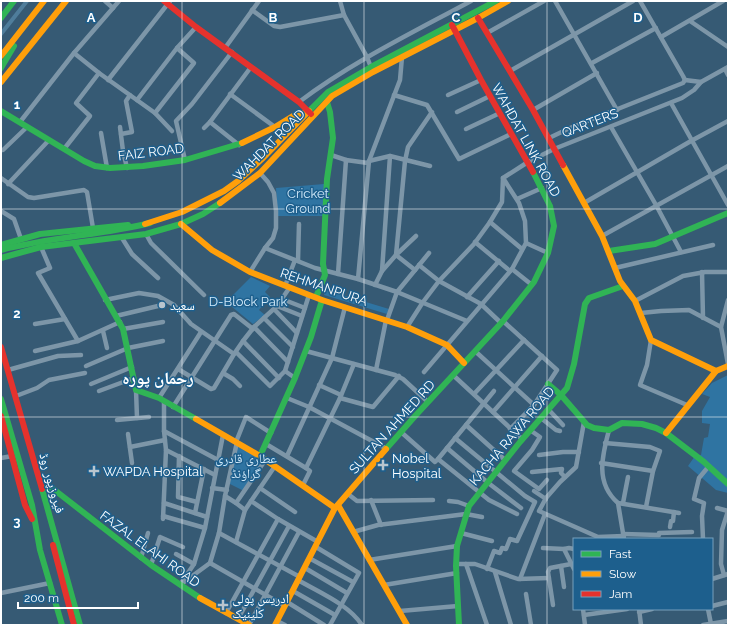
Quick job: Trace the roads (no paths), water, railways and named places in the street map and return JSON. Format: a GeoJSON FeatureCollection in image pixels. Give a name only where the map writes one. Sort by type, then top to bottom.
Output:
{"type":"FeatureCollection","features":[{"type":"Feature","properties":{"kind":"main road"},"geometry":{"type":"LineString","coordinates":[[1,18],[14,1]]}},
{"type":"Feature","properties":{"kind":"main road"},"geometry":{"type":"LineString","coordinates":[[1,56],[44,1]]}},
{"type":"Feature","properties":{"kind":"main road"},"geometry":{"type":"LineString","coordinates":[[1,82],[66,1]]}},
{"type":"Feature","properties":{"kind":"main road","name":"WAHDAT ROAD"},"geometry":{"type":"LineString","coordinates":[[1,244],[40,234],[150,223],[182,212],[238,181],[332,96],[372,70],[402,57],[454,28],[496,1]]}},
{"type":"Feature","properties":{"kind":"main road","name":"WAHDAT ROAD"},"geometry":{"type":"LineString","coordinates":[[1,258],[41,247],[146,234],[181,224],[203,214],[226,200],[260,173],[328,92],[454,28],[478,18],[508,1]]}},
{"type":"Feature","properties":{"kind":"main road"},"geometry":{"type":"LineString","coordinates":[[167,2],[196,27],[299,102],[311,114]]}},
{"type":"Feature","properties":{"kind":"main road","name":"QARTERS"},"geometry":{"type":"LineString","coordinates":[[478,18],[533,110],[554,149]]}},
{"type":"Feature","properties":{"kind":"main road","name":"WAHDAT LINK ROAD"},"geometry":{"type":"LineString","coordinates":[[454,28],[481,80],[542,188],[550,206],[554,226],[548,253],[532,285],[502,322],[464,363]]}},
{"type":"Feature","properties":{"kind":"main road"},"geometry":{"type":"LineString","coordinates":[[1,68],[21,30]]}},
{"type":"Feature","properties":{"kind":"main road"},"geometry":{"type":"LineString","coordinates":[[260,456],[287,398],[306,351],[311,337],[325,275],[323,264],[327,178],[333,138],[330,112],[327,102]]}},
{"type":"Feature","properties":{"kind":"main road","name":"FAIZ ROAD"},"geometry":{"type":"LineString","coordinates":[[1,111],[84,161],[95,166],[107,168],[127,168],[185,160],[239,145],[294,116],[311,114]]}},
{"type":"Feature","properties":{"kind":"main road"},"geometry":{"type":"LineString","coordinates":[[554,149],[602,236],[620,281],[635,301],[651,340],[716,371]]}},
{"type":"Feature","properties":{"kind":"main road"},"geometry":{"type":"LineString","coordinates":[[609,251],[655,244],[728,213]]}},
{"type":"Feature","properties":{"kind":"main road"},"geometry":{"type":"LineString","coordinates":[[1,250],[41,240],[135,228],[150,223]]}},
{"type":"Feature","properties":{"kind":"main road","name":"REHMANPURA"},"geometry":{"type":"LineString","coordinates":[[181,224],[212,250],[250,272],[309,295],[407,327],[447,345],[464,363]]}},
{"type":"Feature","properties":{"kind":"main road"},"geometry":{"type":"LineString","coordinates":[[74,243],[105,300],[120,322],[128,348],[136,390],[161,400],[266,459],[336,507],[353,532],[407,625]]}},
{"type":"Feature","properties":{"kind":"main road","name":"KACHA RAWA ROAD"},"geometry":{"type":"LineString","coordinates":[[459,625],[456,573],[457,546],[469,506],[522,439],[567,388],[575,357],[585,304],[589,298],[623,286]]}},
{"type":"Feature","properties":{"kind":"main road","name":"فیروزپور روڈ"},"geometry":{"type":"LineString","coordinates":[[1,347],[80,625]]}},
{"type":"Feature","properties":{"kind":"main road"},"geometry":{"type":"LineString","coordinates":[[1,360],[34,469],[74,625]]}},
{"type":"Feature","properties":{"kind":"main road","name":"SULTAN AHMED RD"},"geometry":{"type":"LineString","coordinates":[[276,623],[336,507],[401,432],[464,363]]}},
{"type":"Feature","properties":{"kind":"main road"},"geometry":{"type":"LineString","coordinates":[[666,433],[716,371],[728,365]]}},
{"type":"Feature","properties":{"kind":"main road"},"geometry":{"type":"LineString","coordinates":[[548,384],[561,395],[584,422],[594,428],[609,430],[622,423],[642,424],[656,428],[666,433],[709,466],[728,484]]}},
{"type":"Feature","properties":{"kind":"main road","name":"فیروزپور روڈ"},"geometry":{"type":"LineString","coordinates":[[1,399],[32,504],[33,520],[62,625]]}},
{"type":"Feature","properties":{"kind":"main road","name":"فیروزپور روڈ"},"geometry":{"type":"LineString","coordinates":[[1,416],[25,505],[33,520]]}},
{"type":"Feature","properties":{"kind":"main road","name":"FAZAL ELAHI ROAD"},"geometry":{"type":"LineString","coordinates":[[42,488],[52,488],[151,565],[196,596],[249,625]]}},
{"type":"Feature","properties":{"kind":"street"},"geometry":{"type":"LineString","coordinates":[[105,1],[113,8]]}},
{"type":"Feature","properties":{"kind":"street"},"geometry":{"type":"LineString","coordinates":[[20,122],[74,53],[119,1]]}},
{"type":"Feature","properties":{"kind":"street"},"geometry":{"type":"LineString","coordinates":[[225,48],[259,1]]}},
{"type":"Feature","properties":{"kind":"street"},"geometry":{"type":"LineString","coordinates":[[340,1],[344,15],[367,57],[372,70]]}},
{"type":"Feature","properties":{"kind":"street"},"geometry":{"type":"LineString","coordinates":[[299,102],[333,78],[367,57],[471,1]]}},
{"type":"Feature","properties":{"kind":"street"},"geometry":{"type":"LineString","coordinates":[[487,33],[544,1]]}},
{"type":"Feature","properties":{"kind":"street"},"geometry":{"type":"LineString","coordinates":[[555,1],[617,110]]}},
{"type":"Feature","properties":{"kind":"street"},"geometry":{"type":"LineString","coordinates":[[510,71],[574,36],[633,1]]}},
{"type":"Feature","properties":{"kind":"street"},"geometry":{"type":"LineString","coordinates":[[640,1],[685,80]]}},
{"type":"Feature","properties":{"kind":"street"},"geometry":{"type":"LineString","coordinates":[[661,37],[723,1]]}},
{"type":"Feature","properties":{"kind":"street"},"geometry":{"type":"LineString","coordinates":[[108,80],[167,2]]}},
{"type":"Feature","properties":{"kind":"street"},"geometry":{"type":"LineString","coordinates":[[252,10],[274,26],[280,27],[344,15]]}},
{"type":"Feature","properties":{"kind":"street"},"geometry":{"type":"LineString","coordinates":[[690,20],[728,47]]}},
{"type":"Feature","properties":{"kind":"street"},"geometry":{"type":"LineString","coordinates":[[137,100],[177,48],[196,27]]}},
{"type":"Feature","properties":{"kind":"street"},"geometry":{"type":"LineString","coordinates":[[592,64],[656,28]]}},
{"type":"Feature","properties":{"kind":"street"},"geometry":{"type":"LineString","coordinates":[[155,113],[194,63],[177,48]]}},
{"type":"Feature","properties":{"kind":"street"},"geometry":{"type":"LineString","coordinates":[[185,160],[176,121],[192,104],[232,52]]}},
{"type":"Feature","properties":{"kind":"street"},"geometry":{"type":"LineString","coordinates":[[74,53],[108,80],[155,113],[172,131]]}},
{"type":"Feature","properties":{"kind":"street"},"geometry":{"type":"LineString","coordinates":[[358,279],[369,161],[400,80],[402,57]]}},
{"type":"Feature","properties":{"kind":"street"},"geometry":{"type":"LineString","coordinates":[[204,128],[251,67]]}},
{"type":"Feature","properties":{"kind":"street"},"geometry":{"type":"LineString","coordinates":[[727,68],[728,75]]}},
{"type":"Feature","properties":{"kind":"street","name":"QARTERS"},"geometry":{"type":"LineString","coordinates":[[554,149],[671,103],[689,94],[701,82],[727,68]]}},
{"type":"Feature","properties":{"kind":"street"},"geometry":{"type":"LineString","coordinates":[[64,149],[90,116],[76,103],[99,73]]}},
{"type":"Feature","properties":{"kind":"street"},"geometry":{"type":"LineString","coordinates":[[533,110],[597,73]]}},
{"type":"Feature","properties":{"kind":"street"},"geometry":{"type":"LineString","coordinates":[[448,95],[481,80]]}},
{"type":"Feature","properties":{"kind":"street"},"geometry":{"type":"LineString","coordinates":[[549,138],[570,128],[683,83],[685,80],[701,82]]}},
{"type":"Feature","properties":{"kind":"street"},"geometry":{"type":"LineString","coordinates":[[230,94],[275,127]]}},
{"type":"Feature","properties":{"kind":"street"},"geometry":{"type":"LineString","coordinates":[[121,134],[132,132],[126,102],[130,95]]}},
{"type":"Feature","properties":{"kind":"street"},"geometry":{"type":"LineString","coordinates":[[394,95],[427,105],[459,159],[511,134]]}},
{"type":"Feature","properties":{"kind":"street"},"geometry":{"type":"LineString","coordinates":[[457,112],[490,96]]}},
{"type":"Feature","properties":{"kind":"street"},"geometry":{"type":"LineString","coordinates":[[671,103],[728,205]]}},
{"type":"Feature","properties":{"kind":"street"},"geometry":{"type":"LineString","coordinates":[[396,255],[405,160],[408,147],[432,112]]}},
{"type":"Feature","properties":{"kind":"street"},"geometry":{"type":"LineString","coordinates":[[466,129],[500,113]]}},
{"type":"Feature","properties":{"kind":"street"},"geometry":{"type":"LineString","coordinates":[[584,203],[728,121]]}},
{"type":"Feature","properties":{"kind":"street"},"geometry":{"type":"LineString","coordinates":[[210,122],[239,145]]}},
{"type":"Feature","properties":{"kind":"street"},"geometry":{"type":"LineString","coordinates":[[1,150],[3,150],[27,127]]}},
{"type":"Feature","properties":{"kind":"street"},"geometry":{"type":"LineString","coordinates":[[120,127],[127,168]]}},
{"type":"Feature","properties":{"kind":"street"},"geometry":{"type":"LineString","coordinates":[[611,127],[674,237],[681,252]]}},
{"type":"Feature","properties":{"kind":"street"},"geometry":{"type":"LineString","coordinates":[[101,133],[107,168]]}},
{"type":"Feature","properties":{"kind":"street"},"geometry":{"type":"LineString","coordinates":[[8,184],[49,140]]}},
{"type":"Feature","properties":{"kind":"street"},"geometry":{"type":"LineString","coordinates":[[503,178],[528,162],[554,149]]}},
{"type":"Feature","properties":{"kind":"street"},"geometry":{"type":"LineString","coordinates":[[331,155],[346,160],[368,163],[369,161],[390,156],[430,166]]}},
{"type":"Feature","properties":{"kind":"street"},"geometry":{"type":"LineString","coordinates":[[382,271],[390,156]]}},
{"type":"Feature","properties":{"kind":"street"},"geometry":{"type":"LineString","coordinates":[[338,274],[346,160]]}},
{"type":"Feature","properties":{"kind":"street"},"geometry":{"type":"LineString","coordinates":[[602,236],[728,166]]}},
{"type":"Feature","properties":{"kind":"street"},"geometry":{"type":"LineString","coordinates":[[250,272],[273,238],[276,228],[274,192],[260,173]]}},
{"type":"Feature","properties":{"kind":"street"},"geometry":{"type":"LineString","coordinates":[[1,178],[28,197],[34,198],[84,190],[87,192],[93,228]]}},
{"type":"Feature","properties":{"kind":"street"},"geometry":{"type":"LineString","coordinates":[[424,372],[511,270],[526,243],[525,221],[519,203],[503,178]]}},
{"type":"Feature","properties":{"kind":"street"},"geometry":{"type":"LineString","coordinates":[[407,327],[423,302],[475,242],[490,222],[502,202],[503,178]]}},
{"type":"Feature","properties":{"kind":"street"},"geometry":{"type":"LineString","coordinates":[[517,199],[542,188]]}},
{"type":"Feature","properties":{"kind":"street"},"geometry":{"type":"LineString","coordinates":[[1,211],[14,219],[21,239]]}},
{"type":"Feature","properties":{"kind":"street"},"geometry":{"type":"LineString","coordinates":[[490,222],[522,249]]}},
{"type":"Feature","properties":{"kind":"street"},"geometry":{"type":"LineString","coordinates":[[178,368],[211,389],[214,388],[243,341],[253,328],[276,308],[282,299],[296,261],[300,224]]}},
{"type":"Feature","properties":{"kind":"street"},"geometry":{"type":"LineString","coordinates":[[146,234],[151,243],[204,294]]}},
{"type":"Feature","properties":{"kind":"street"},"geometry":{"type":"LineString","coordinates":[[375,285],[382,271],[416,236]]}},
{"type":"Feature","properties":{"kind":"street"},"geometry":{"type":"LineString","coordinates":[[122,238],[132,254],[158,278]]}},
{"type":"Feature","properties":{"kind":"street"},"geometry":{"type":"LineString","coordinates":[[475,242],[498,261],[532,285]]}},
{"type":"Feature","properties":{"kind":"street"},"geometry":{"type":"LineString","coordinates":[[526,243],[548,253]]}},
{"type":"Feature","properties":{"kind":"street"},"geometry":{"type":"LineString","coordinates":[[614,265],[713,245]]}},
{"type":"Feature","properties":{"kind":"street"},"geometry":{"type":"LineString","coordinates":[[41,247],[50,268],[38,273],[78,341]]}},
{"type":"Feature","properties":{"kind":"street"},"geometry":{"type":"LineString","coordinates":[[265,248],[324,271],[358,279],[397,292],[467,321]]}},
{"type":"Feature","properties":{"kind":"street"},"geometry":{"type":"LineString","coordinates":[[376,370],[386,320],[397,292],[429,253]]}},
{"type":"Feature","properties":{"kind":"street"},"geometry":{"type":"LineString","coordinates":[[396,255],[415,270]]}},
{"type":"Feature","properties":{"kind":"street"},"geometry":{"type":"LineString","coordinates":[[467,297],[498,261]]}},
{"type":"Feature","properties":{"kind":"street"},"geometry":{"type":"LineString","coordinates":[[419,265],[439,282],[481,304],[557,370],[534,405],[510,429]]}},
{"type":"Feature","properties":{"kind":"street"},"geometry":{"type":"LineString","coordinates":[[702,272],[703,318]]}},
{"type":"Feature","properties":{"kind":"street"},"geometry":{"type":"LineString","coordinates":[[635,301],[683,276],[702,272],[728,272]]}},
{"type":"Feature","properties":{"kind":"street"},"geometry":{"type":"LineString","coordinates":[[105,300],[139,293],[158,296],[174,305],[191,324],[201,332],[235,353],[269,386],[285,371],[309,295]]}},
{"type":"Feature","properties":{"kind":"street"},"geometry":{"type":"LineString","coordinates":[[282,299],[305,308]]}},
{"type":"Feature","properties":{"kind":"street"},"geometry":{"type":"LineString","coordinates":[[728,302],[721,327],[728,365]]}},
{"type":"Feature","properties":{"kind":"street"},"geometry":{"type":"LineString","coordinates":[[116,316],[158,306]]}},
{"type":"Feature","properties":{"kind":"street"},"geometry":{"type":"LineString","coordinates":[[287,456],[332,358],[345,307]]}},
{"type":"Feature","properties":{"kind":"street"},"geometry":{"type":"LineString","coordinates":[[276,308],[302,316]]}},
{"type":"Feature","properties":{"kind":"street"},"geometry":{"type":"LineString","coordinates":[[276,308],[297,333]]}},
{"type":"Feature","properties":{"kind":"street"},"geometry":{"type":"LineString","coordinates":[[640,313],[688,310],[721,327]]}},
{"type":"Feature","properties":{"kind":"street"},"geometry":{"type":"LineString","coordinates":[[174,407],[233,314],[253,328],[288,362]]}},
{"type":"Feature","properties":{"kind":"street"},"geometry":{"type":"LineString","coordinates":[[264,318],[293,347]]}},
{"type":"Feature","properties":{"kind":"street"},"geometry":{"type":"LineString","coordinates":[[35,324],[65,319]]}},
{"type":"Feature","properties":{"kind":"street"},"geometry":{"type":"LineString","coordinates":[[35,351],[78,341],[120,322]]}},
{"type":"Feature","properties":{"kind":"street"},"geometry":{"type":"LineString","coordinates":[[122,329],[163,322]]}},
{"type":"Feature","properties":{"kind":"street"},"geometry":{"type":"LineString","coordinates":[[103,330],[107,348]]}},
{"type":"Feature","properties":{"kind":"street"},"geometry":{"type":"LineString","coordinates":[[201,332],[178,368],[161,400],[166,450],[163,518],[205,528]]}},
{"type":"Feature","properties":{"kind":"street"},"geometry":{"type":"LineString","coordinates":[[474,394],[524,340]]}},
{"type":"Feature","properties":{"kind":"street"},"geometry":{"type":"LineString","coordinates":[[651,340],[647,365],[640,385],[688,406]]}},
{"type":"Feature","properties":{"kind":"street"},"geometry":{"type":"LineString","coordinates":[[86,366],[128,348],[163,341]]}},
{"type":"Feature","properties":{"kind":"street"},"geometry":{"type":"LineString","coordinates":[[243,341],[279,378]]}},
{"type":"Feature","properties":{"kind":"street"},"geometry":{"type":"LineString","coordinates":[[306,351],[399,376],[428,402]]}},
{"type":"Feature","properties":{"kind":"street"},"geometry":{"type":"LineString","coordinates":[[475,351],[534,405]]}},
{"type":"Feature","properties":{"kind":"street"},"geometry":{"type":"LineString","coordinates":[[8,370],[58,356],[81,355]]}},
{"type":"Feature","properties":{"kind":"street"},"geometry":{"type":"LineString","coordinates":[[493,412],[542,356]]}},
{"type":"Feature","properties":{"kind":"street"},"geometry":{"type":"LineString","coordinates":[[306,468],[354,364]]}},
{"type":"Feature","properties":{"kind":"street"},"geometry":{"type":"LineString","coordinates":[[92,384],[132,367]]}},
{"type":"Feature","properties":{"kind":"street"},"geometry":{"type":"LineString","coordinates":[[285,371],[295,378]]}},
{"type":"Feature","properties":{"kind":"street"},"geometry":{"type":"LineString","coordinates":[[223,372],[240,386]]}},
{"type":"Feature","properties":{"kind":"street"},"geometry":{"type":"LineString","coordinates":[[16,396],[37,388],[49,380],[85,373]]}},
{"type":"Feature","properties":{"kind":"street"},"geometry":{"type":"LineString","coordinates":[[453,375],[522,439]]}},
{"type":"Feature","properties":{"kind":"street"},"geometry":{"type":"LineString","coordinates":[[320,385],[340,396],[373,407],[399,376]]}},
{"type":"Feature","properties":{"kind":"street"},"geometry":{"type":"LineString","coordinates":[[98,391],[134,378]]}},
{"type":"Feature","properties":{"kind":"street"},"geometry":{"type":"LineString","coordinates":[[136,390],[137,418]]}},
{"type":"Feature","properties":{"kind":"street"},"geometry":{"type":"LineString","coordinates":[[401,432],[435,462],[494,391]]}},
{"type":"Feature","properties":{"kind":"street"},"geometry":{"type":"LineString","coordinates":[[287,398],[309,407],[386,449]]}},
{"type":"Feature","properties":{"kind":"street"},"geometry":{"type":"LineString","coordinates":[[548,410],[563,425]]}},
{"type":"Feature","properties":{"kind":"street"},"geometry":{"type":"LineString","coordinates":[[117,420],[149,417]]}},
{"type":"Feature","properties":{"kind":"street"},"geometry":{"type":"LineString","coordinates":[[180,585],[210,563],[219,533],[236,442],[246,417],[271,433]]}},
{"type":"Feature","properties":{"kind":"street"},"geometry":{"type":"LineString","coordinates":[[540,418],[556,430],[560,431]]}},
{"type":"Feature","properties":{"kind":"street"},"geometry":{"type":"LineString","coordinates":[[584,422],[576,467],[546,499],[539,511],[598,537],[659,535],[659,533],[692,532]]}},
{"type":"Feature","properties":{"kind":"street"},"geometry":{"type":"LineString","coordinates":[[466,425],[505,460]]}},
{"type":"Feature","properties":{"kind":"street"},"geometry":{"type":"LineString","coordinates":[[530,430],[540,437],[532,450],[514,471],[539,489],[547,480]]}},
{"type":"Feature","properties":{"kind":"street"},"geometry":{"type":"LineString","coordinates":[[609,430],[601,463],[602,476],[607,488],[614,499],[621,503],[677,512],[671,521],[670,527]]}},
{"type":"Feature","properties":{"kind":"street"},"geometry":{"type":"LineString","coordinates":[[164,431],[218,460]]}},
{"type":"Feature","properties":{"kind":"street"},"geometry":{"type":"LineString","coordinates":[[128,434],[132,463]]}},
{"type":"Feature","properties":{"kind":"street"},"geometry":{"type":"LineString","coordinates":[[180,585],[194,564],[205,528],[223,435]]}},
{"type":"Feature","properties":{"kind":"street"},"geometry":{"type":"LineString","coordinates":[[455,438],[535,503],[517,541],[510,539],[506,549],[502,548],[500,553],[494,551],[487,569]]}},
{"type":"Feature","properties":{"kind":"street"},"geometry":{"type":"LineString","coordinates":[[130,447],[165,440]]}},
{"type":"Feature","properties":{"kind":"street"},"geometry":{"type":"LineString","coordinates":[[605,443],[650,447],[660,451],[653,470],[646,507]]}},
{"type":"Feature","properties":{"kind":"street"},"geometry":{"type":"LineString","coordinates":[[266,444],[310,471],[303,485]]}},
{"type":"Feature","properties":{"kind":"street"},"geometry":{"type":"LineString","coordinates":[[447,448],[487,482],[521,508]]}},
{"type":"Feature","properties":{"kind":"street"},"geometry":{"type":"LineString","coordinates":[[166,450],[215,475]]}},
{"type":"Feature","properties":{"kind":"street"},"geometry":{"type":"LineString","coordinates":[[540,455],[563,452],[579,452]]}},
{"type":"Feature","properties":{"kind":"street"},"geometry":{"type":"LineString","coordinates":[[1,458],[12,456]]}},
{"type":"Feature","properties":{"kind":"street"},"geometry":{"type":"LineString","coordinates":[[179,456],[178,496],[197,502]]}},
{"type":"Feature","properties":{"kind":"street"},"geometry":{"type":"LineString","coordinates":[[236,503],[266,459]]}},
{"type":"Feature","properties":{"kind":"street"},"geometry":{"type":"LineString","coordinates":[[438,459],[489,500],[517,514]]}},
{"type":"Feature","properties":{"kind":"street"},"geometry":{"type":"LineString","coordinates":[[601,463],[653,470]]}},
{"type":"Feature","properties":{"kind":"street"},"geometry":{"type":"LineString","coordinates":[[236,542],[245,510],[275,466]]}},
{"type":"Feature","properties":{"kind":"street"},"geometry":{"type":"LineString","coordinates":[[703,538],[702,516],[704,503],[694,499],[699,478],[709,466]]}},
{"type":"Feature","properties":{"kind":"street"},"geometry":{"type":"LineString","coordinates":[[532,472],[562,469],[561,473],[565,477]]}},
{"type":"Feature","properties":{"kind":"street"},"geometry":{"type":"LineString","coordinates":[[195,513],[204,470]]}},
{"type":"Feature","properties":{"kind":"street"},"geometry":{"type":"LineString","coordinates":[[624,536],[621,503],[628,477]]}},
{"type":"Feature","properties":{"kind":"street"},"geometry":{"type":"LineString","coordinates":[[212,488],[227,490]]}},
{"type":"Feature","properties":{"kind":"street"},"geometry":{"type":"LineString","coordinates":[[260,488],[295,512]]}},
{"type":"Feature","properties":{"kind":"street"},"geometry":{"type":"LineString","coordinates":[[534,491],[546,499]]}},
{"type":"Feature","properties":{"kind":"street"},"geometry":{"type":"LineString","coordinates":[[348,494],[357,501],[433,500]]}},
{"type":"Feature","properties":{"kind":"street"},"geometry":{"type":"LineString","coordinates":[[226,496],[245,510]]}},
{"type":"Feature","properties":{"kind":"street"},"geometry":{"type":"LineString","coordinates":[[371,500],[381,525]]}},
{"type":"Feature","properties":{"kind":"street"},"geometry":{"type":"LineString","coordinates":[[251,501],[358,572],[330,625]]}},
{"type":"Feature","properties":{"kind":"street"},"geometry":{"type":"LineString","coordinates":[[449,501],[458,502],[469,506]]}},
{"type":"Feature","properties":{"kind":"street"},"geometry":{"type":"LineString","coordinates":[[164,503],[207,517]]}},
{"type":"Feature","properties":{"kind":"street"},"geometry":{"type":"LineString","coordinates":[[713,579],[726,574],[721,564],[722,530],[728,511],[717,508]]}},
{"type":"Feature","properties":{"kind":"street"},"geometry":{"type":"LineString","coordinates":[[353,532],[381,525],[466,514],[482,517]]}},
{"type":"Feature","properties":{"kind":"street"},"geometry":{"type":"LineString","coordinates":[[520,579],[545,514]]}},
{"type":"Feature","properties":{"kind":"street"},"geometry":{"type":"LineString","coordinates":[[226,613],[278,519]]}},
{"type":"Feature","properties":{"kind":"street"},"geometry":{"type":"LineString","coordinates":[[238,619],[289,526]]}},
{"type":"Feature","properties":{"kind":"street"},"geometry":{"type":"LineString","coordinates":[[249,625],[299,532]]}},
{"type":"Feature","properties":{"kind":"street"},"geometry":{"type":"LineString","coordinates":[[141,558],[148,533]]}},
{"type":"Feature","properties":{"kind":"street"},"geometry":{"type":"LineString","coordinates":[[219,533],[270,561],[340,605],[356,617],[362,625]]}},
{"type":"Feature","properties":{"kind":"street"},"geometry":{"type":"LineString","coordinates":[[460,533],[492,541]]}},
{"type":"Feature","properties":{"kind":"street"},"geometry":{"type":"LineString","coordinates":[[151,565],[160,537],[183,547]]}},
{"type":"Feature","properties":{"kind":"street"},"geometry":{"type":"LineString","coordinates":[[369,560],[457,546]]}},
{"type":"Feature","properties":{"kind":"street"},"geometry":{"type":"LineString","coordinates":[[543,548],[573,549]]}},
{"type":"Feature","properties":{"kind":"street"},"geometry":{"type":"LineString","coordinates":[[564,549],[573,567]]}},
{"type":"Feature","properties":{"kind":"street"},"geometry":{"type":"LineString","coordinates":[[176,554],[194,564]]}},
{"type":"Feature","properties":{"kind":"street"},"geometry":{"type":"LineString","coordinates":[[309,558],[353,582]]}},
{"type":"Feature","properties":{"kind":"street"},"geometry":{"type":"LineString","coordinates":[[210,563],[324,625]]}},
{"type":"Feature","properties":{"kind":"street"},"geometry":{"type":"LineString","coordinates":[[456,564],[475,564],[495,572],[520,579],[549,578]]}},
{"type":"Feature","properties":{"kind":"street"},"geometry":{"type":"LineString","coordinates":[[466,564],[487,625]]}},
{"type":"Feature","properties":{"kind":"street"},"geometry":{"type":"LineString","coordinates":[[553,605],[548,572],[550,568],[571,564]]}},
{"type":"Feature","properties":{"kind":"street"},"geometry":{"type":"LineString","coordinates":[[561,566],[564,588]]}},
{"type":"Feature","properties":{"kind":"street"},"geometry":{"type":"LineString","coordinates":[[305,568],[347,593]]}},
{"type":"Feature","properties":{"kind":"street"},"geometry":{"type":"LineString","coordinates":[[495,572],[511,625]]}},
{"type":"Feature","properties":{"kind":"street"},"geometry":{"type":"LineString","coordinates":[[384,585],[456,573]]}},
{"type":"Feature","properties":{"kind":"street"},"geometry":{"type":"LineString","coordinates":[[1,593],[50,583]]}},
{"type":"Feature","properties":{"kind":"street"},"geometry":{"type":"LineString","coordinates":[[293,591],[335,616]]}},
{"type":"Feature","properties":{"kind":"street"},"geometry":{"type":"LineString","coordinates":[[526,594],[531,625]]}},
{"type":"Feature","properties":{"kind":"street"},"geometry":{"type":"LineString","coordinates":[[713,606],[728,602]]}},
{"type":"Feature","properties":{"kind":"street"},"geometry":{"type":"LineString","coordinates":[[400,611],[458,606]]}},
{"type":"Feature","properties":{"kind":"street"},"geometry":{"type":"LineString","coordinates":[[583,610],[585,625]]}},
{"type":"Feature","properties":{"kind":"street"},"geometry":{"type":"LineString","coordinates":[[584,616],[621,610]]}},
{"type":"Feature","properties":{"kind":"street"},"geometry":{"type":"LineString","coordinates":[[639,610],[641,625]]}},
{"type":"Feature","properties":{"kind":"street"},"geometry":{"type":"LineString","coordinates":[[708,610],[707,624],[728,621]]}},
{"type":"Feature","properties":{"kind":"street"},"geometry":{"type":"LineString","coordinates":[[276,623],[285,625]]}},
{"type":"Feature","properties":{"kind":"waterway"},"geometry":{"type":"LineString","coordinates":[[1,34],[27,1]]}},
{"type":"Feature","properties":{"kind":"place","name":"سعید"},"geometry":{"type":"Point","coordinates":[162,305]}},
{"type":"Feature","properties":{"kind":"place","name":"Nobel Hospital"},"geometry":{"type":"Point","coordinates":[383,465]}},
{"type":"Feature","properties":{"kind":"place","name":"WAPDA Hospital"},"geometry":{"type":"Point","coordinates":[94,471]}},
{"type":"Feature","properties":{"kind":"place","name":"ادریس پولی کلینیک"},"geometry":{"type":"Point","coordinates":[223,605]}},
{"type":"Feature","properties":{"kind":"district","name":"رحمان پورہ"},"geometry":{"type":"Point","coordinates":[158,378]}},
{"type":"Feature","properties":{"kind":"park label","name":"Cricket Ground"},"geometry":{"type":"Point","coordinates":[308,200]}},
{"type":"Feature","properties":{"kind":"park label","name":"D-Block Park"},"geometry":{"type":"Point","coordinates":[248,301]}},
{"type":"Feature","properties":{"kind":"park label","name":"عطاری قادری گراؤنڈ"},"geometry":{"type":"Point","coordinates":[246,466]}}]}
